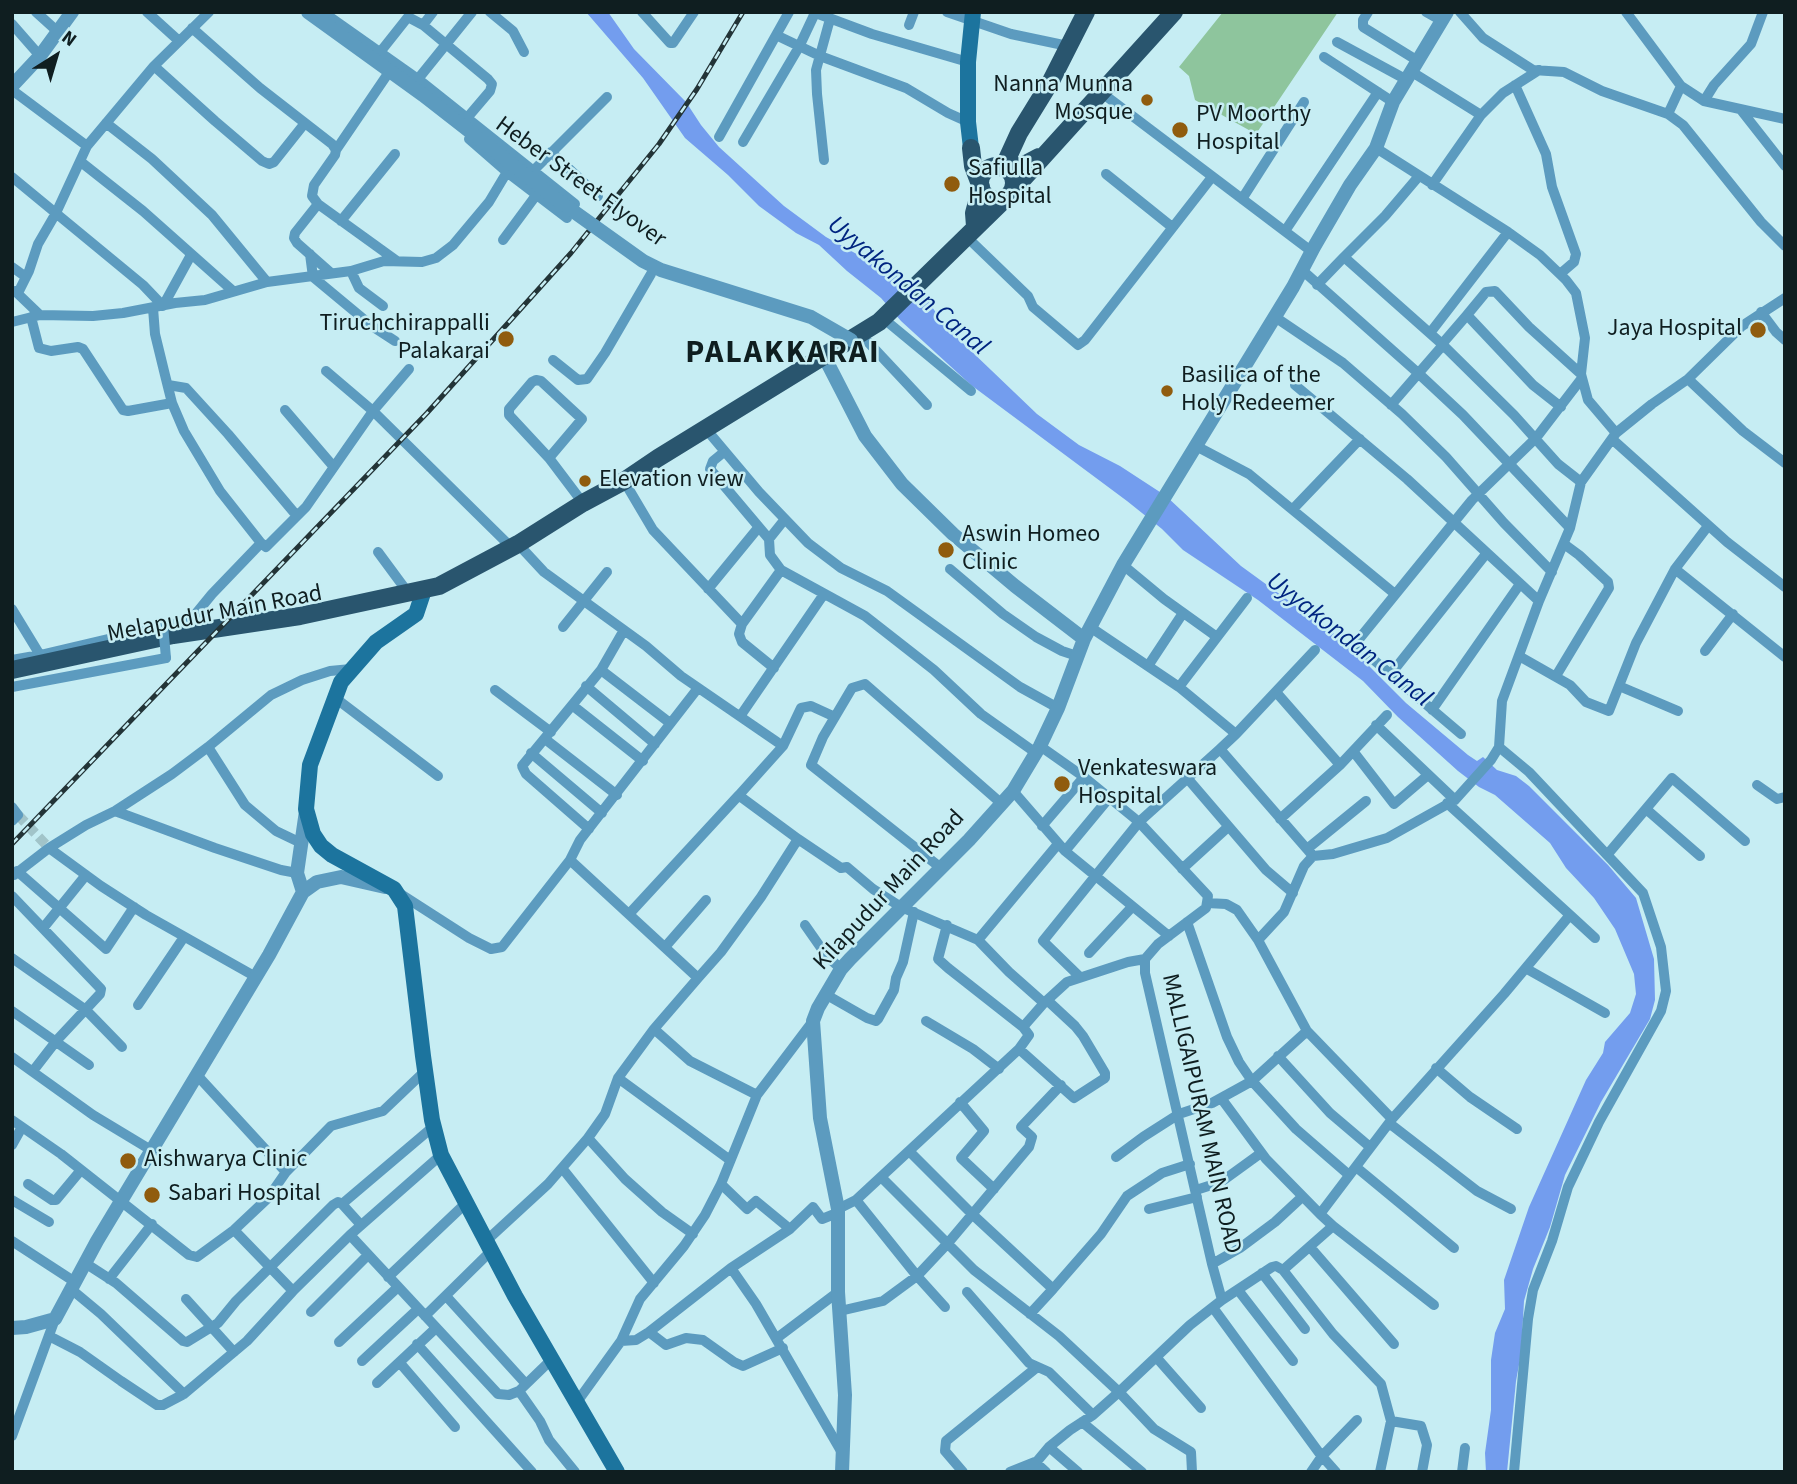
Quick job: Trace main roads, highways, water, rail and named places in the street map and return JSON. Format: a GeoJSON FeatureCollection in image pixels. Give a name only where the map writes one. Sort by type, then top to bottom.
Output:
{"type":"FeatureCollection","features":[{"type":"Feature","properties":{"kind":"main road"},"geometry":{"type":"LineString","coordinates":[[998,167],[1051,81],[1086,12]]}},
{"type":"Feature","properties":{"kind":"main road"},"geometry":{"type":"LineString","coordinates":[[972,235],[1174,12]]}},
{"type":"Feature","properties":{"kind":"main road"},"geometry":{"type":"LineString","coordinates":[[972,16],[968,62],[968,122],[973,166],[986,196],[996,200],[1010,194]]}},
{"type":"Feature","properties":{"kind":"main road"},"geometry":{"type":"LineString","coordinates":[[971,148],[1014,179],[1010,194]]}},
{"type":"Feature","properties":{"kind":"main road"},"geometry":{"type":"LineString","coordinates":[[972,235],[974,213],[985,172],[998,167],[1022,166],[1042,156]]}},
{"type":"Feature","properties":{"kind":"main road","name":"Melapudur Main Road"},"geometry":{"type":"LineString","coordinates":[[12,670],[173,635],[300,616],[439,586],[514,546],[658,458],[860,341],[972,235]]}},
{"type":"Feature","properties":{"kind":"main road"},"geometry":{"type":"LineString","coordinates":[[417,592],[416,614],[376,642],[341,681],[310,765],[306,809],[313,834],[321,846],[332,855],[394,889],[405,906],[412,984],[441,1155],[611,1469]]}},
{"type":"Feature","properties":{"kind":"main road","name":"Melapudur Main Road"},"geometry":{"type":"LineString","coordinates":[[12,679],[377,609],[417,592]]}},
{"type":"Feature","properties":{"kind":"water","name":"Uyyakondan Canal"},"geometry":{"type":"Polygon","coordinates":[[[586,12],[608,12],[634,49],[686,102],[719,147],[784,206],[826,237],[880,267],[899,274],[926,298],[945,326],[1037,414],[1079,445],[1120,466],[1166,496],[1241,566],[1344,641],[1406,703],[1468,755],[1477,761],[1483,757],[1497,770],[1516,776],[1529,786],[1608,865],[1636,898],[1654,959],[1655,1000],[1650,1019],[1601,1102],[1565,1175],[1550,1227],[1533,1269],[1524,1301],[1521,1354],[1507,1472],[1486,1472],[1485,1453],[1491,1410],[1491,1360],[1495,1333],[1505,1309],[1504,1280],[1529,1207],[1586,1080],[1603,1053],[1605,1042],[1630,1013],[1636,994],[1634,974],[1615,929],[1594,898],[1566,868],[1550,843],[1495,795],[1458,771],[1363,681],[1258,600],[1183,550],[1127,501],[971,385],[901,321],[881,298],[819,245],[796,233],[759,206],[685,138],[643,78],[586,12]]]}},
{"type":"Feature","properties":{"kind":"tunnel"},"geometry":{"type":"LineString","coordinates":[[18,815],[49,848]]}},
{"type":"Feature","properties":{"kind":"railway"},"geometry":{"type":"LineString","coordinates":[[12,844],[427,413],[571,253],[659,144],[697,89],[743,12]]}},
{"type":"Feature","properties":{"kind":"place","name":"Nanna Munna Mosque"},"geometry":{"type":"Point","coordinates":[1147,100]}},
{"type":"Feature","properties":{"kind":"place","name":"PV Moorthy Hospital"},"geometry":{"type":"Point","coordinates":[1180,130]}},
{"type":"Feature","properties":{"kind":"place","name":"Safiulla Hospital"},"geometry":{"type":"Point","coordinates":[952,184]}},
{"type":"Feature","properties":{"kind":"place","name":"Jaya Hospital"},"geometry":{"type":"Point","coordinates":[1758,330]}},
{"type":"Feature","properties":{"kind":"place","name":"Tiruchchirappalli Palakarai"},"geometry":{"type":"Point","coordinates":[506,339]}},
{"type":"Feature","properties":{"kind":"place","name":"Basilica of the Holy Redeemer"},"geometry":{"type":"Point","coordinates":[1167,391]}},
{"type":"Feature","properties":{"kind":"place","name":"Elevation view"},"geometry":{"type":"Point","coordinates":[585,481]}},
{"type":"Feature","properties":{"kind":"place","name":"Aswin Homeo Clinic"},"geometry":{"type":"Point","coordinates":[946,550]}},
{"type":"Feature","properties":{"kind":"place","name":"Venkateswara Hospital"},"geometry":{"type":"Point","coordinates":[1062,784]}},
{"type":"Feature","properties":{"kind":"place","name":"Aishwarya Clinic"},"geometry":{"type":"Point","coordinates":[128,1161]}},
{"type":"Feature","properties":{"kind":"place","name":"Sabari Hospital"},"geometry":{"type":"Point","coordinates":[152,1195]}},
{"type":"Feature","properties":{"kind":"district","name":"PALAKKARAI"},"geometry":{"type":"Point","coordinates":[783,355]}}]}
